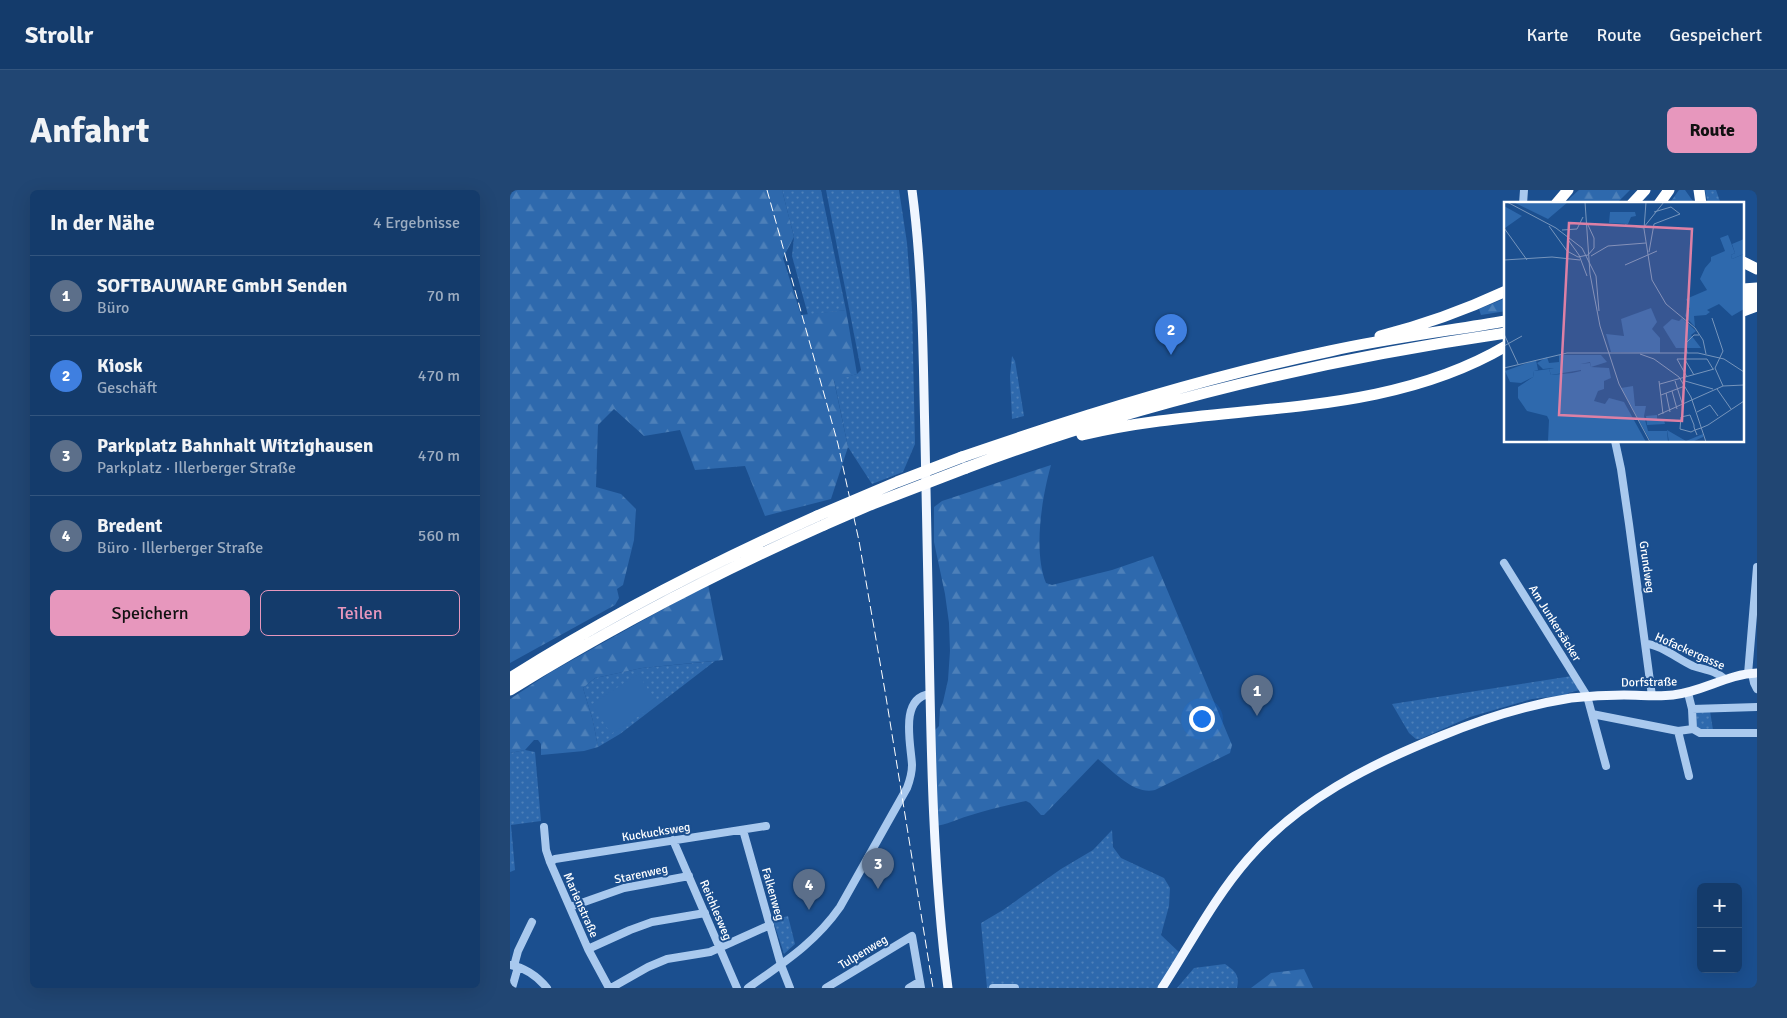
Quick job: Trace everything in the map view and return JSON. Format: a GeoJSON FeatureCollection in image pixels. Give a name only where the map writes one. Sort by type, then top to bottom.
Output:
{"type":"FeatureCollection","features":[{"type":"Feature","properties":{"kind":"highway"},"geometry":{"type":"LineString","coordinates":[[1558,202],[1568,190]]}},
{"type":"Feature","properties":{"kind":"highway"},"geometry":{"type":"LineString","coordinates":[[1634,202],[1646,190]]}},
{"type":"Feature","properties":{"kind":"highway"},"geometry":{"type":"LineString","coordinates":[[1660,202],[1668,190]]}},
{"type":"Feature","properties":{"kind":"highway"},"geometry":{"type":"LineString","coordinates":[[1744,262],[1757,269]]}},
{"type":"Feature","properties":{"kind":"highway"},"geometry":{"type":"LineString","coordinates":[[1744,289],[1757,288]]}},
{"type":"Feature","properties":{"kind":"highway"},"geometry":{"type":"LineString","coordinates":[[1331,350],[1338,346],[1429,322],[1504,293]]}},
{"type":"Feature","properties":{"kind":"highway"},"geometry":{"type":"LineString","coordinates":[[1744,300],[1757,299]]}},
{"type":"Feature","properties":{"kind":"highway"},"geometry":{"type":"LineString","coordinates":[[1744,311],[1757,306]]}},
{"type":"Feature","properties":{"kind":"highway"},"geometry":{"type":"LineString","coordinates":[[510,678],[538,667],[889,485],[962,457],[1089,414],[1226,376],[1331,350],[1504,321]]}},
{"type":"Feature","properties":{"kind":"highway"},"geometry":{"type":"LineString","coordinates":[[821,521],[1012,451],[1101,421],[1238,384],[1351,358],[1504,333]]}},
{"type":"Feature","properties":{"kind":"highway"},"geometry":{"type":"LineString","coordinates":[[1012,451],[1101,430],[1147,422],[1338,402],[1425,382],[1453,372],[1504,347]]}},
{"type":"Feature","properties":{"kind":"highway"},"geometry":{"type":"LineString","coordinates":[[510,690],[538,667]]}},
{"type":"Feature","properties":{"kind":"main road"},"geometry":{"type":"LineString","coordinates":[[912,190],[922,318],[935,850],[942,942],[948,988]]}},
{"type":"Feature","properties":{"kind":"main road","name":"Dorfstraße"},"geometry":{"type":"LineString","coordinates":[[1162,988],[1218,898],[1247,860],[1278,829],[1324,794],[1369,768],[1414,747],[1494,717],[1587,696],[1652,696],[1688,693],[1725,679],[1752,674]]}},
{"type":"Feature","properties":{"kind":"street","name":"Grundweg"},"geometry":{"type":"LineString","coordinates":[[1615,442],[1622,475],[1652,696]]}},
{"type":"Feature","properties":{"kind":"street","name":"Am Junkersäcker"},"geometry":{"type":"LineString","coordinates":[[1504,563],[1587,696],[1606,766]]}},
{"type":"Feature","properties":{"kind":"street"},"geometry":{"type":"LineString","coordinates":[[1757,567],[1752,674],[1757,689]]}},
{"type":"Feature","properties":{"kind":"street","name":"Hofackergasse"},"geometry":{"type":"LineString","coordinates":[[1646,644],[1655,646],[1693,666],[1716,672],[1725,679]]}},
{"type":"Feature","properties":{"kind":"street"},"geometry":{"type":"LineString","coordinates":[[1688,693],[1694,729]]}},
{"type":"Feature","properties":{"kind":"street"},"geometry":{"type":"LineString","coordinates":[[748,988],[812,941],[840,907],[907,788],[912,766],[910,710],[918,698],[930,694]]}},
{"type":"Feature","properties":{"kind":"street"},"geometry":{"type":"LineString","coordinates":[[1692,708],[1757,707]]}},
{"type":"Feature","properties":{"kind":"street"},"geometry":{"type":"LineString","coordinates":[[1592,714],[1678,731],[1694,729],[1700,733],[1757,733]]}},
{"type":"Feature","properties":{"kind":"street"},"geometry":{"type":"LineString","coordinates":[[1678,731],[1689,776]]}},
{"type":"Feature","properties":{"kind":"street","name":"Kuckucksweg"},"geometry":{"type":"LineString","coordinates":[[550,862],[555,859],[766,826]]}},
{"type":"Feature","properties":{"kind":"street","name":"Marienstraße"},"geometry":{"type":"LineString","coordinates":[[544,827],[546,850],[550,862],[588,949],[610,988]]}},
{"type":"Feature","properties":{"kind":"street","name":"Falkenweg"},"geometry":{"type":"LineString","coordinates":[[743,830],[781,965],[790,988]]}},
{"type":"Feature","properties":{"kind":"street","name":"Reichlesweg"},"geometry":{"type":"LineString","coordinates":[[673,840],[737,988]]}},
{"type":"Feature","properties":{"kind":"street","name":"Starenweg"},"geometry":{"type":"LineString","coordinates":[[570,907],[624,888],[689,876]]}},
{"type":"Feature","properties":{"kind":"street"},"geometry":{"type":"LineString","coordinates":[[588,949],[652,922],[705,913]]}},
{"type":"Feature","properties":{"kind":"street"},"geometry":{"type":"LineString","coordinates":[[512,988],[514,966],[518,951],[532,922]]}},
{"type":"Feature","properties":{"kind":"street"},"geometry":{"type":"LineString","coordinates":[[610,988],[668,959],[710,952],[770,925]]}},
{"type":"Feature","properties":{"kind":"street","name":"Tulpenweg"},"geometry":{"type":"LineString","coordinates":[[826,988],[912,936],[920,985]]}},
{"type":"Feature","properties":{"kind":"street"},"geometry":{"type":"LineString","coordinates":[[514,966],[538,978],[547,988]]}},
{"type":"Feature","properties":{"kind":"street"},"geometry":{"type":"LineString","coordinates":[[909,988],[920,985]]}},
{"type":"Feature","properties":{"kind":"street"},"geometry":{"type":"LineString","coordinates":[[993,988],[1015,988]]}},
{"type":"Feature","properties":{"kind":"green space"},"geometry":{"type":"Polygon","coordinates":[[[510,190],[782,190],[794,237],[783,258],[801,315],[846,310],[857,374],[834,381],[848,447],[831,499],[765,516],[745,466],[695,470],[680,430],[644,436],[614,409],[598,425],[596,487],[621,494],[636,509],[634,540],[623,585],[617,589],[619,598],[615,605],[510,663],[510,190]]]}},
{"type":"Feature","properties":{"kind":"green space"},"geometry":{"type":"Polygon","coordinates":[[[782,190],[821,190],[846,310],[808,315],[792,256],[794,237],[782,190]]]}},
{"type":"Feature","properties":{"kind":"green space"},"geometry":{"type":"Polygon","coordinates":[[[826,190],[899,190],[907,243],[912,309],[915,444],[903,472],[872,484],[848,447],[834,380],[857,374],[861,370],[826,190]]]}},
{"type":"Feature","properties":{"kind":"green space"},"geometry":{"type":"Polygon","coordinates":[[[1579,190],[1630,190],[1618,202],[1567,202],[1579,190]]]}},
{"type":"Feature","properties":{"kind":"green space"},"geometry":{"type":"Polygon","coordinates":[[[1679,190],[1685,190],[1694,202],[1670,202],[1679,190]]]}},
{"type":"Feature","properties":{"kind":"green space"},"geometry":{"type":"Polygon","coordinates":[[[1705,190],[1716,190],[1720,202],[1708,202],[1705,190]]]}},
{"type":"Feature","properties":{"kind":"green space"},"geometry":{"type":"Polygon","coordinates":[[[1504,299],[1504,311],[1481,315],[1479,309],[1504,299]]]}},
{"type":"Feature","properties":{"kind":"green space"},"geometry":{"type":"Polygon","coordinates":[[[1012,356],[1015,361],[1024,416],[1012,419],[1010,376],[1012,356]]]}},
{"type":"Feature","properties":{"kind":"green space"},"geometry":{"type":"Polygon","coordinates":[[[1051,465],[1042,508],[1039,540],[1042,570],[1046,583],[1052,585],[1112,570],[1153,556],[1232,745],[1230,753],[1155,790],[1147,791],[1132,786],[1098,759],[1044,815],[1041,815],[1026,801],[934,826],[932,733],[939,726],[940,709],[948,680],[950,651],[945,594],[934,542],[934,507],[942,501],[1051,465]]]}},
{"type":"Feature","properties":{"kind":"green space"},"geometry":{"type":"Polygon","coordinates":[[[708,584],[723,660],[642,668],[595,678],[583,688],[593,721],[598,747],[584,751],[541,755],[541,744],[538,740],[534,740],[525,750],[510,753],[510,699],[551,672],[708,584]]]}},
{"type":"Feature","properties":{"kind":"green space"},"geometry":{"type":"Polygon","coordinates":[[[715,661],[620,734],[598,747],[593,721],[583,688],[595,678],[642,668],[715,661]]]}},
{"type":"Feature","properties":{"kind":"green space"},"geometry":{"type":"Polygon","coordinates":[[[638,674],[658,704],[611,734],[592,704],[638,674]]]}},
{"type":"Feature","properties":{"kind":"green space"},"geometry":{"type":"Polygon","coordinates":[[[1572,676],[1580,690],[1568,693],[1568,695],[1532,699],[1470,717],[1420,739],[1416,739],[1409,733],[1392,704],[1572,676]]]}},
{"type":"Feature","properties":{"kind":"green space"},"geometry":{"type":"Polygon","coordinates":[[[1696,711],[1710,711],[1713,730],[1703,731],[1698,729],[1696,726],[1696,711]]]}},
{"type":"Feature","properties":{"kind":"green space"},"geometry":{"type":"Polygon","coordinates":[[[525,750],[535,752],[541,821],[511,825],[515,870],[510,872],[510,753],[525,750]]]}},
{"type":"Feature","properties":{"kind":"green space"},"geometry":{"type":"Polygon","coordinates":[[[1112,830],[1113,847],[1121,858],[1164,878],[1170,888],[1169,906],[1161,935],[1182,955],[1161,988],[987,988],[981,923],[1003,910],[1061,869],[1093,850],[1112,830]]]}},
{"type":"Feature","properties":{"kind":"green space"},"geometry":{"type":"Polygon","coordinates":[[[788,916],[795,944],[784,954],[773,920],[788,916]]]}},
{"type":"Feature","properties":{"kind":"green space"},"geometry":{"type":"Polygon","coordinates":[[[1225,964],[1236,974],[1238,980],[1237,988],[1177,988],[1194,968],[1225,964]]]}},
{"type":"Feature","properties":{"kind":"green space"},"geometry":{"type":"Polygon","coordinates":[[[1304,969],[1313,988],[1251,988],[1271,973],[1304,969]]]}},
{"type":"Feature","properties":{"kind":"railway"},"geometry":{"type":"LineString","coordinates":[[767,190],[838,444],[859,541],[933,988]]}},
{"type":"Feature","properties":{"kind":"place","name":"Kiosk"},"geometry":{"type":"Point","coordinates":[1171,355]}},
{"type":"Feature","properties":{"kind":"place","name":"SOFTBAUWARE GmbH Senden"},"geometry":{"type":"Point","coordinates":[1257,716]}},
{"type":"Feature","properties":{"kind":"place","name":"Parkplatz Bahnhalt Witzighausen"},"geometry":{"type":"Point","coordinates":[878,889]}},
{"type":"Feature","properties":{"kind":"place","name":"Bredent"},"geometry":{"type":"Point","coordinates":[809,910]}}]}
